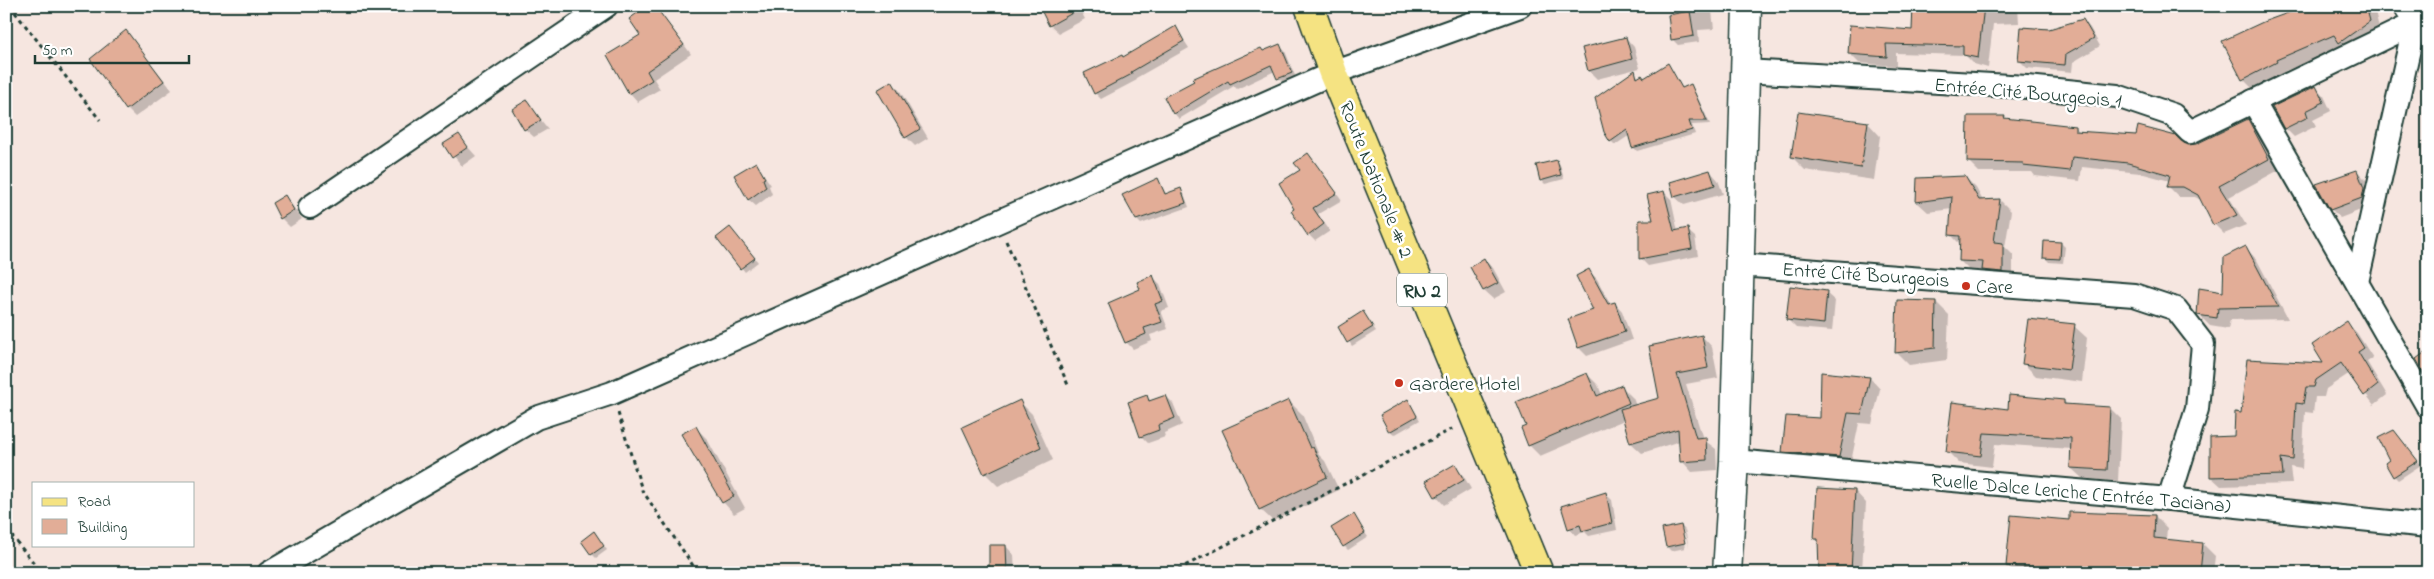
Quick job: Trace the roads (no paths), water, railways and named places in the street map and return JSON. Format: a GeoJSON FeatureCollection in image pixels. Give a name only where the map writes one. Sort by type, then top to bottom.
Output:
{"type":"FeatureCollection","features":[{"type":"Feature","properties":{"kind":"main road","name":"Route Nationale # 2"},"geometry":{"type":"LineString","coordinates":[[1308,6],[1539,573]]}},
{"type":"Feature","properties":{"kind":"main road"},"geometry":{"type":"LineString","coordinates":[[1727,573],[1734,462],[1747,6]]}},
{"type":"Feature","properties":{"kind":"street"},"geometry":{"type":"LineString","coordinates":[[310,207],[606,6]]}},
{"type":"Feature","properties":{"kind":"street"},"geometry":{"type":"LineString","coordinates":[[269,573],[536,418],[612,393],[1334,73],[1520,6]]}},
{"type":"Feature","properties":{"kind":"street"},"geometry":{"type":"LineString","coordinates":[[2356,282],[2416,15]]}},
{"type":"Feature","properties":{"kind":"street","name":"Entrée Cité Bourgeois 1"},"geometry":{"type":"LineString","coordinates":[[1744,71],[2027,87],[2117,96],[2173,115],[2190,132],[2253,102],[2416,15]]}},
{"type":"Feature","properties":{"kind":"street"},"geometry":{"type":"LineString","coordinates":[[2253,102],[2428,407]]}},
{"type":"Feature","properties":{"kind":"street","name":"Entré Cité Bourgeois"},"geometry":{"type":"LineString","coordinates":[[1739,265],[1966,280],[2134,295],[2176,308],[2203,344],[2197,409],[2169,499]]}},
{"type":"Feature","properties":{"kind":"street","name":"Ruelle Dalce Leriche (Entrée Taciana)"},"geometry":{"type":"LineString","coordinates":[[1734,462],[2169,499],[2428,526]]}},
{"type":"Feature","properties":{"kind":"place","name":"Care"},"geometry":{"type":"Point","coordinates":[1966,286]}},
{"type":"Feature","properties":{"kind":"place","name":"Gardere Hotel"},"geometry":{"type":"Point","coordinates":[1399,383]}}]}
